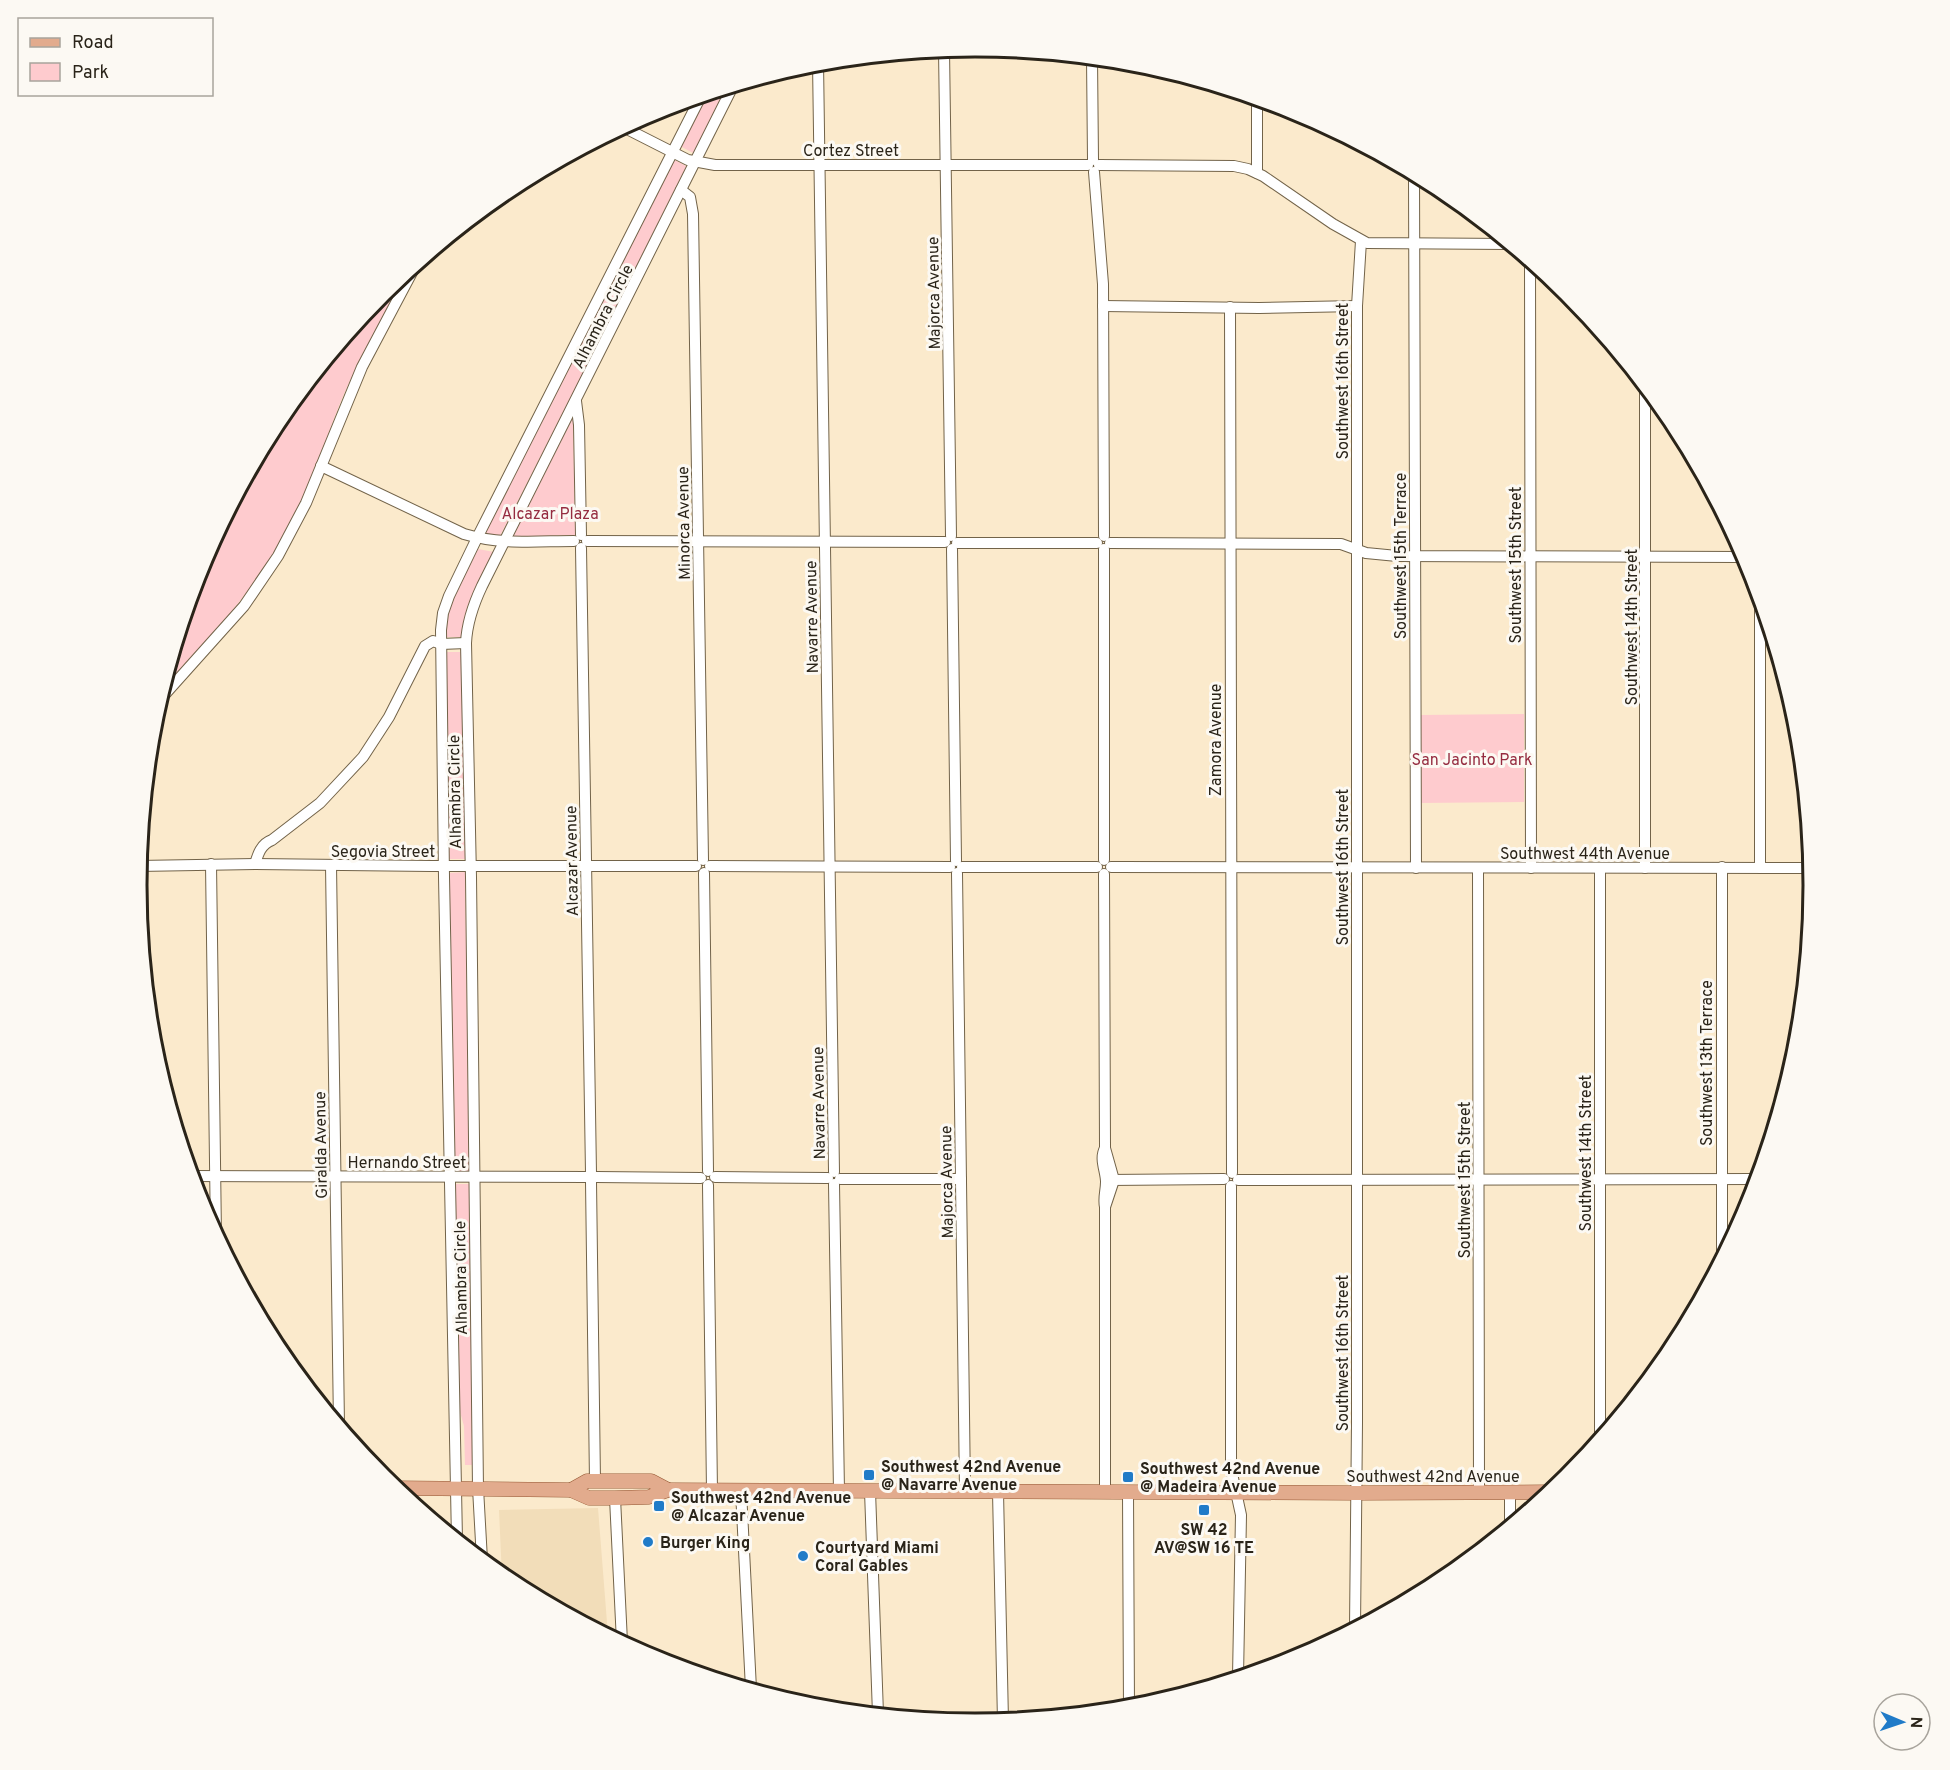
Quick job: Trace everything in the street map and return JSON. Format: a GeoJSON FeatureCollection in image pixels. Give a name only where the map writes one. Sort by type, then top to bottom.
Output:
{"type":"FeatureCollection","features":[{"type":"Feature","properties":{"kind":"main road","name":"Southwest 42nd Avenue"},"geometry":{"type":"LineString","coordinates":[[571,1490],[587,1481],[651,1481],[668,1490]]}},
{"type":"Feature","properties":{"kind":"main road"},"geometry":{"type":"LineString","coordinates":[[615,1498],[628,1489],[647,1488],[651,1481]]}},
{"type":"Feature","properties":{"kind":"main road","name":"Southwest 42nd Avenue"},"geometry":{"type":"LineString","coordinates":[[408,1488],[571,1490],[589,1498],[649,1497],[668,1490],[1537,1492]]}},
{"type":"Feature","properties":{"kind":"street","name":"Majorca Avenue"},"geometry":{"type":"LineString","coordinates":[[944,58],[965,1491]]}},
{"type":"Feature","properties":{"kind":"street"},"geometry":{"type":"LineString","coordinates":[[1092,66],[1093,166],[1102,259],[1103,306],[1105,1148],[1110,1180],[1105,1207],[1105,1492]]}},
{"type":"Feature","properties":{"kind":"street","name":"Navarre Avenue"},"geometry":{"type":"LineString","coordinates":[[818,72],[839,1491]]}},
{"type":"Feature","properties":{"kind":"street","name":"Alhambra Circle"},"geometry":{"type":"LineString","coordinates":[[481,1549],[478,1488],[473,1177],[466,644],[468,620],[504,542],[728,95]]}},
{"type":"Feature","properties":{"kind":"street","name":"Alhambra Circle"},"geometry":{"type":"LineString","coordinates":[[457,1531],[444,866],[442,621],[446,605],[477,538],[696,106]]}},
{"type":"Feature","properties":{"kind":"street"},"geometry":{"type":"LineString","coordinates":[[1257,107],[1257,173]]}},
{"type":"Feature","properties":{"kind":"street","name":"Cortez Street"},"geometry":{"type":"LineString","coordinates":[[632,132],[695,162],[715,165],[1234,166],[1257,173],[1361,241],[1375,244],[1499,244]]}},
{"type":"Feature","properties":{"kind":"street","name":"Southwest 15th Terrace"},"geometry":{"type":"LineString","coordinates":[[1414,184],[1416,868]]}},
{"type":"Feature","properties":{"kind":"street","name":"Minorca Avenue"},"geometry":{"type":"LineString","coordinates":[[681,190],[691,201],[693,214],[712,1491]]}},
{"type":"Feature","properties":{"kind":"street","name":"Southwest 16th Street"},"geometry":{"type":"LineString","coordinates":[[1355,1620],[1357,306],[1361,241]]}},
{"type":"Feature","properties":{"kind":"street","name":"Southwest 15th Street"},"geometry":{"type":"LineString","coordinates":[[1530,271],[1531,868]]}},
{"type":"Feature","properties":{"kind":"street"},"geometry":{"type":"LineString","coordinates":[[171,687],[258,588],[295,527],[362,367],[405,285]]}},
{"type":"Feature","properties":{"kind":"street"},"geometry":{"type":"LineString","coordinates":[[1103,306],[1357,306]]}},
{"type":"Feature","properties":{"kind":"street","name":"Zamora Avenue"},"geometry":{"type":"LineString","coordinates":[[1230,307],[1231,1469],[1242,1515],[1238,1670]]}},
{"type":"Feature","properties":{"kind":"street","name":"Alcazar Avenue"},"geometry":{"type":"LineString","coordinates":[[576,400],[579,425],[596,1481]]}},
{"type":"Feature","properties":{"kind":"street","name":"Southwest 14th Street"},"geometry":{"type":"LineString","coordinates":[[1645,400],[1645,868]]}},
{"type":"Feature","properties":{"kind":"street"},"geometry":{"type":"LineString","coordinates":[[321,466],[464,534],[504,542],[1341,544],[1375,554],[1415,556],[1735,557]]}},
{"type":"Feature","properties":{"kind":"street"},"geometry":{"type":"LineString","coordinates":[[1760,622],[1760,868]]}},
{"type":"Feature","properties":{"kind":"street"},"geometry":{"type":"LineString","coordinates":[[260,864],[262,846],[320,803],[363,757],[389,717],[421,651],[433,640],[441,644],[466,644]]}},
{"type":"Feature","properties":{"kind":"street"},"geometry":{"type":"LineString","coordinates":[[211,864],[216,1215]]}},
{"type":"Feature","properties":{"kind":"street","name":"Segovia Street"},"geometry":{"type":"LineString","coordinates":[[148,865],[1357,868]]}},
{"type":"Feature","properties":{"kind":"street","name":"Giralda Avenue"},"geometry":{"type":"LineString","coordinates":[[331,865],[339,1415]]}},
{"type":"Feature","properties":{"kind":"street","name":"Southwest 13th Terrace"},"geometry":{"type":"LineString","coordinates":[[1722,867],[1722,1243]]}},
{"type":"Feature","properties":{"kind":"street","name":"Southwest 44th Avenue"},"geometry":{"type":"LineString","coordinates":[[1357,868],[1802,868]]}},
{"type":"Feature","properties":{"kind":"street","name":"Southwest 15th Street"},"geometry":{"type":"LineString","coordinates":[[1479,868],[1479,1492]]}},
{"type":"Feature","properties":{"kind":"street","name":"Southwest 14th Street"},"geometry":{"type":"LineString","coordinates":[[1600,868],[1600,1429]]}},
{"type":"Feature","properties":{"kind":"street","name":"Hernando Street"},"geometry":{"type":"LineString","coordinates":[[200,1176],[961,1179]]}},
{"type":"Feature","properties":{"kind":"street"},"geometry":{"type":"LineString","coordinates":[[1110,1180],[1749,1179]]}},
{"type":"Feature","properties":{"kind":"street"},"geometry":{"type":"LineString","coordinates":[[741,1491],[751,1682]]}},
{"type":"Feature","properties":{"kind":"street"},"geometry":{"type":"LineString","coordinates":[[870,1491],[878,1707]]}},
{"type":"Feature","properties":{"kind":"street"},"geometry":{"type":"LineString","coordinates":[[998,1492],[1003,1712]]}},
{"type":"Feature","properties":{"kind":"street"},"geometry":{"type":"LineString","coordinates":[[1128,1492],[1129,1698]]}},
{"type":"Feature","properties":{"kind":"street"},"geometry":{"type":"LineString","coordinates":[[1510,1492],[1510,1517]]}},
{"type":"Feature","properties":{"kind":"street"},"geometry":{"type":"LineString","coordinates":[[615,1498],[622,1634]]}},
{"type":"Feature","properties":{"kind":"shaded area"},"geometry":{"type":"Polygon","coordinates":[[[598,1508],[607,1627],[561,1602],[501,1563],[499,1510],[598,1508]]]}},
{"type":"Feature","properties":{"kind":"green space"},"geometry":{"type":"Polygon","coordinates":[[[724,96],[695,154],[680,146],[701,104],[724,96]]]}},
{"type":"Feature","properties":{"kind":"green space"},"geometry":{"type":"Polygon","coordinates":[[[673,159],[688,167],[500,536],[484,535],[673,159]]]}},
{"type":"Feature","properties":{"kind":"green space"},"geometry":{"type":"Polygon","coordinates":[[[395,296],[348,384],[294,519],[258,577],[212,636],[173,680],[191,619],[210,568],[232,519],[258,471],[318,381],[352,339],[395,296]]]}},
{"type":"Feature","properties":{"kind":"green space","name":"Alcazar Plaza"},"geometry":{"type":"Polygon","coordinates":[[[573,413],[575,535],[513,537],[573,413]]]}},
{"type":"Feature","properties":{"kind":"green space"},"geometry":{"type":"Polygon","coordinates":[[[478,549],[494,552],[467,607],[461,637],[445,637],[450,604],[478,549]]]}},
{"type":"Feature","properties":{"kind":"green space"},"geometry":{"type":"Polygon","coordinates":[[[445,652],[461,652],[465,859],[449,859],[445,652]]]}},
{"type":"Feature","properties":{"kind":"green space","name":"San Jacinto Park"},"geometry":{"type":"Polygon","coordinates":[[[1524,714],[1524,802],[1420,803],[1420,715],[1524,714]]]}},
{"type":"Feature","properties":{"kind":"green space"},"geometry":{"type":"Polygon","coordinates":[[[465,872],[469,1172],[455,1173],[449,873],[465,872]]]}},
{"type":"Feature","properties":{"kind":"green space"},"geometry":{"type":"Polygon","coordinates":[[[454,1184],[469,1184],[474,1465],[465,1465],[464,1426],[460,1412],[454,1184]]]}},
{"type":"Feature","properties":{"kind":"place","name":"Southwest 42nd Avenue @ Navarre Avenue"},"geometry":{"type":"Point","coordinates":[869,1475]}},
{"type":"Feature","properties":{"kind":"place","name":"Southwest 42nd Avenue @ Madeira Avenue"},"geometry":{"type":"Point","coordinates":[1128,1477]}},
{"type":"Feature","properties":{"kind":"place","name":"Southwest 42nd Avenue @ Alcazar Avenue"},"geometry":{"type":"Point","coordinates":[659,1506]}},
{"type":"Feature","properties":{"kind":"place","name":"SW 42 AV@SW 16 TE"},"geometry":{"type":"Point","coordinates":[1204,1510]}},
{"type":"Feature","properties":{"kind":"place","name":"Burger King"},"geometry":{"type":"Point","coordinates":[648,1542]}},
{"type":"Feature","properties":{"kind":"place","name":"Courtyard Miami Coral Gables"},"geometry":{"type":"Point","coordinates":[803,1556]}}]}
